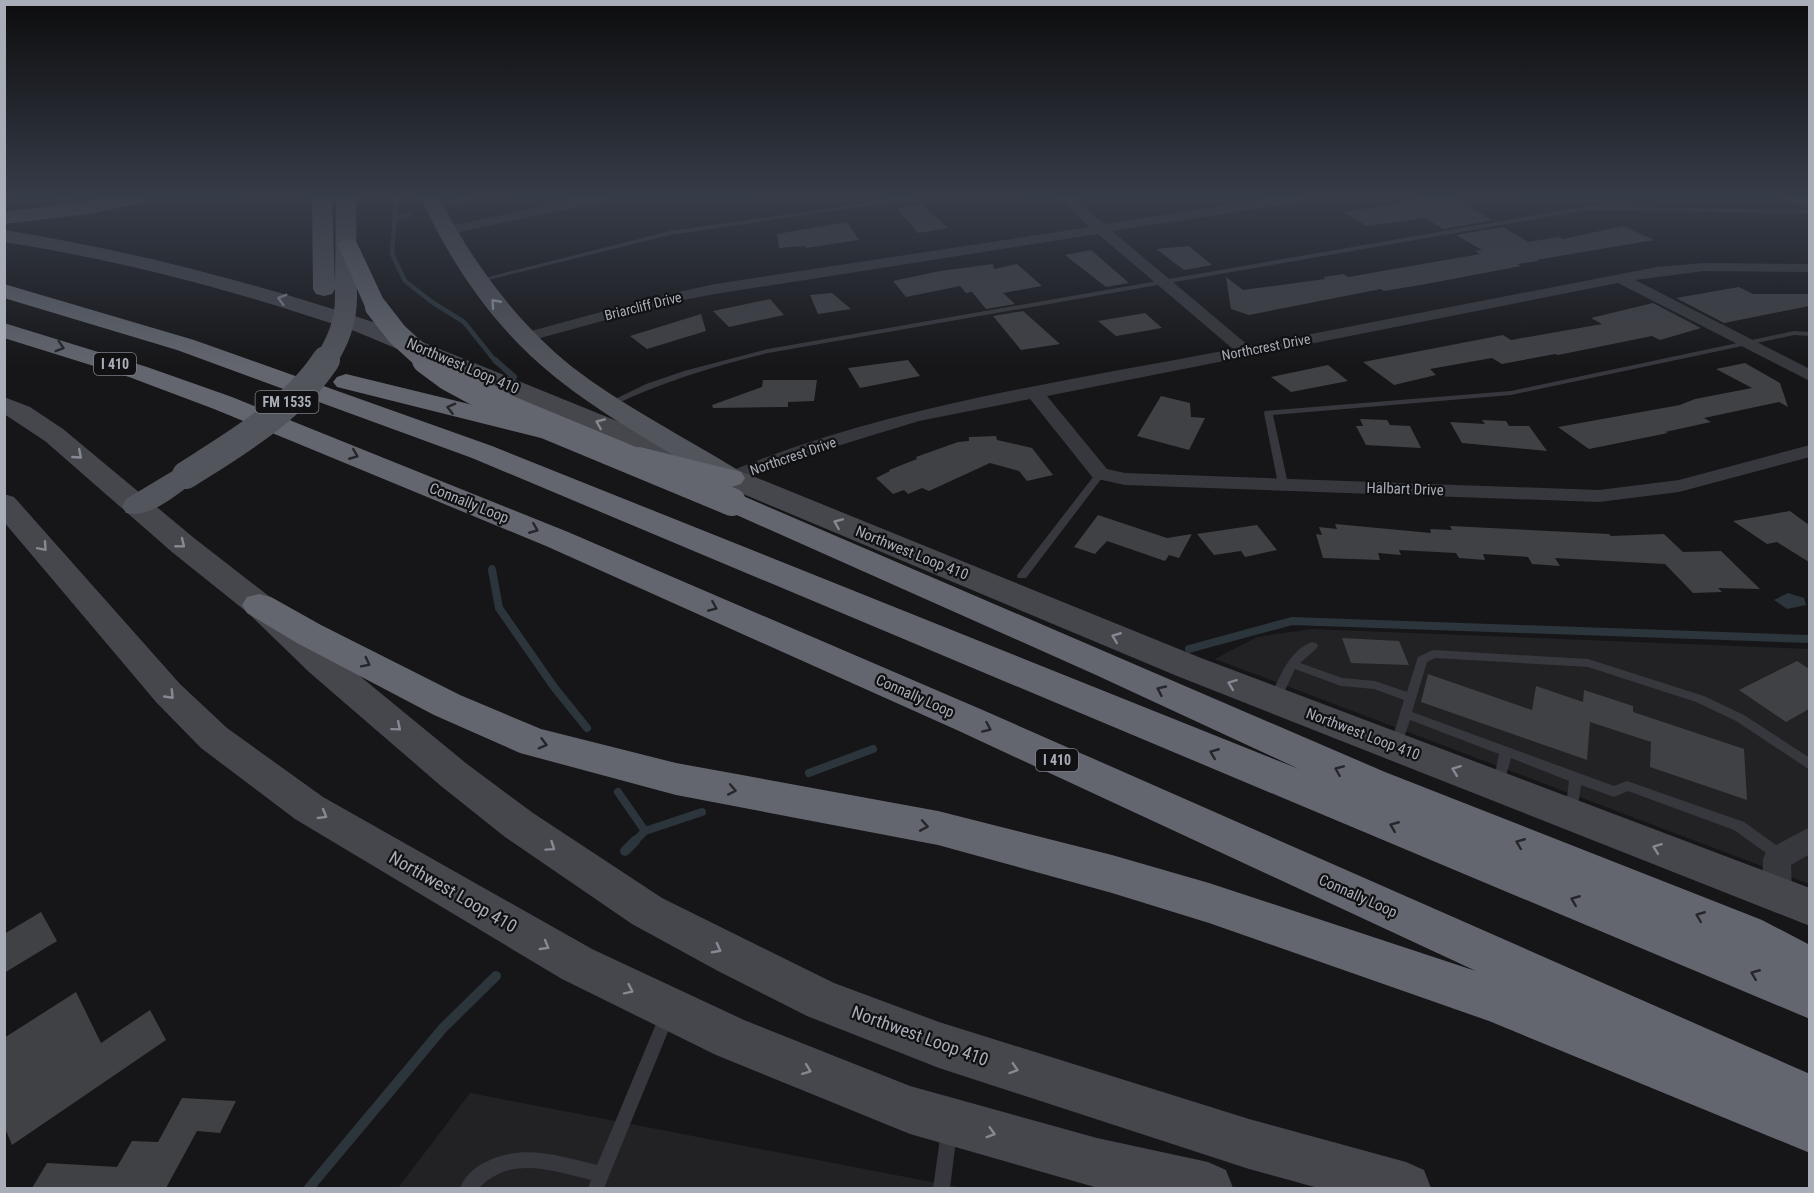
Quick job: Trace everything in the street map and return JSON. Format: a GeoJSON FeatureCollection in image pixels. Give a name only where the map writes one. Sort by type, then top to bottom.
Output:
{"type":"FeatureCollection","features":[{"type":"Feature","properties":{"kind":"highway"},"geometry":{"type":"LineString","coordinates":[[352,255],[376,307],[399,338],[453,380],[495,404],[583,441]]}},
{"type":"Feature","properties":{"kind":"highway","name":"I 410"},"geometry":{"type":"LineString","coordinates":[[9,292],[153,335],[341,399],[493,457],[1809,996]]}},
{"type":"Feature","properties":{"kind":"highway","name":"Connally Loop"},"geometry":{"type":"LineString","coordinates":[[4,330],[138,372],[223,403],[557,539],[972,721],[1809,1100]]}},
{"type":"Feature","properties":{"kind":"highway"},"geometry":{"type":"LineString","coordinates":[[153,335],[583,441],[731,490],[1236,725],[1371,783],[1746,935],[1809,969]]}},
{"type":"Feature","properties":{"kind":"highway"},"geometry":{"type":"LineString","coordinates":[[259,605],[309,634],[447,705],[533,742],[676,779],[938,828],[1134,880],[1220,906],[1491,999],[1809,1126]]}},
{"type":"Feature","properties":{"kind":"main road","name":"Northwest Loop 410"},"geometry":{"type":"LineString","coordinates":[[103,255],[168,267],[298,303],[366,327],[731,490],[1275,700],[1401,730],[1502,769],[1571,814],[1793,900]]}},
{"type":"Feature","properties":{"kind":"main road"},"geometry":{"type":"LineString","coordinates":[[132,255],[168,267]]}},
{"type":"Feature","properties":{"kind":"main road","name":"FM 1535"},"geometry":{"type":"LineString","coordinates":[[130,500],[177,472],[247,436],[291,399],[322,365],[338,339],[345,320],[335,293],[330,255]]}},
{"type":"Feature","properties":{"kind":"main road","name":"FM 1535"},"geometry":{"type":"LineString","coordinates":[[335,293],[345,255]]}},
{"type":"Feature","properties":{"kind":"main road"},"geometry":{"type":"LineString","coordinates":[[460,255],[476,281],[526,337],[577,381],[731,490]]}},
{"type":"Feature","properties":{"kind":"main road","name":"Northwest Loop 410"},"geometry":{"type":"LineString","coordinates":[[4,404],[21,412],[54,435],[259,605],[330,671],[454,775],[519,825],[647,911],[733,957],[823,1000],[939,1045],[1249,1144],[1406,1188]]}},
{"type":"Feature","properties":{"kind":"main road","name":"Northwest Loop 410"},"geometry":{"type":"LineString","coordinates":[[4,503],[168,693],[214,738],[309,808],[577,964],[794,1066],[910,1110],[1097,1162],[1208,1188]]}},
{"type":"Feature","properties":{"kind":"street","name":"Briarcliff Drive"},"geometry":{"type":"LineString","coordinates":[[526,337],[665,299],[935,255]]}},
{"type":"Feature","properties":{"kind":"street"},"geometry":{"type":"LineString","coordinates":[[1131,255],[1245,351]]}},
{"type":"Feature","properties":{"kind":"street","name":"Northcrest Drive"},"geometry":{"type":"LineString","coordinates":[[731,490],[778,458],[916,416],[1657,271],[1704,267],[1809,268]]}},
{"type":"Feature","properties":{"kind":"street"},"geometry":{"type":"LineString","coordinates":[[1620,278],[1809,376]]}},
{"type":"Feature","properties":{"kind":"street"},"geometry":{"type":"LineString","coordinates":[[1035,393],[1100,474]]}},
{"type":"Feature","properties":{"kind":"street","name":"Halbart Drive"},"geometry":{"type":"LineString","coordinates":[[1100,474],[1125,479],[1599,496],[1629,495],[1682,487],[1809,451]]}},
{"type":"Feature","properties":{"kind":"street"},"geometry":{"type":"LineString","coordinates":[[1793,900],[1777,859],[1809,839]]}},
{"type":"Feature","properties":{"kind":"lane"},"geometry":{"type":"LineString","coordinates":[[476,281],[582,255]]}},
{"type":"Feature","properties":{"kind":"lane"},"geometry":{"type":"LineString","coordinates":[[609,404],[657,381],[687,370],[768,351],[1320,255]]}},
{"type":"Feature","properties":{"kind":"lane"},"geometry":{"type":"LineString","coordinates":[[1283,484],[1268,413],[1511,393],[1794,333],[1809,334]]}},
{"type":"Feature","properties":{"kind":"lane"},"geometry":{"type":"LineString","coordinates":[[1022,576],[1100,474]]}},
{"type":"Feature","properties":{"kind":"lane"},"geometry":{"type":"LineString","coordinates":[[1275,700],[1292,664],[1297,657],[1312,646]]}},
{"type":"Feature","properties":{"kind":"lane"},"geometry":{"type":"LineString","coordinates":[[1401,730],[1422,660],[1432,654],[1588,663],[1700,699],[1740,718],[1809,765]]}},
{"type":"Feature","properties":{"kind":"lane"},"geometry":{"type":"LineString","coordinates":[[1292,664],[1341,682],[1376,685],[1411,698]]}},
{"type":"Feature","properties":{"kind":"lane"},"geometry":{"type":"LineString","coordinates":[[1502,769],[1576,778],[1614,792],[1627,786],[1740,826],[1781,856]]}},
{"type":"Feature","properties":{"kind":"lane"},"geometry":{"type":"LineString","coordinates":[[1571,814],[1576,778]]}},
{"type":"Feature","properties":{"kind":"lane"},"geometry":{"type":"LineString","coordinates":[[468,1188],[487,1168],[501,1161],[522,1158],[598,1181],[669,1009]]}},
{"type":"Feature","properties":{"kind":"lane"},"geometry":{"type":"LineString","coordinates":[[941,1188],[951,1121]]}},
{"type":"Feature","properties":{"kind":"shaded area"},"geometry":{"type":"Polygon","coordinates":[[[1788,593],[1804,598],[1806,605],[1787,609],[1774,600],[1788,593]]]}},
{"type":"Feature","properties":{"kind":"shaded area"},"geometry":{"type":"Polygon","coordinates":[[[1312,629],[1809,649],[1809,884],[1215,659],[1257,637],[1312,629]]]}},
{"type":"Feature","properties":{"kind":"shaded area"},"geometry":{"type":"Polygon","coordinates":[[[470,1093],[963,1188],[398,1188],[470,1093]]]}},
{"type":"Feature","properties":{"kind":"building"},"geometry":{"type":"Polygon","coordinates":[[[1065,255],[1096,255],[1129,283],[1106,287],[1065,255]]]}},
{"type":"Feature","properties":{"kind":"building"},"geometry":{"type":"Polygon","coordinates":[[[1164,255],[1199,255],[1212,265],[1184,270],[1164,255]]]}},
{"type":"Feature","properties":{"kind":"building"},"geometry":{"type":"Polygon","coordinates":[[[1476,255],[1567,255],[1426,284],[1384,291],[1381,289],[1249,315],[1231,309],[1226,277],[1243,290],[1325,279],[1324,277],[1343,274],[1348,277],[1476,255]]]}},
{"type":"Feature","properties":{"kind":"building"},"geometry":{"type":"Polygon","coordinates":[[[993,264],[994,269],[1017,264],[1042,286],[1003,293],[1015,304],[986,309],[972,292],[966,293],[960,286],[906,297],[893,281],[940,271],[993,264]]]}},
{"type":"Feature","properties":{"kind":"building"},"geometry":{"type":"Polygon","coordinates":[[[1739,287],[1753,294],[1809,294],[1809,306],[1724,323],[1676,298],[1739,287]]]}},
{"type":"Feature","properties":{"kind":"building"},"geometry":{"type":"Polygon","coordinates":[[[832,293],[851,309],[818,314],[810,295],[832,293]]]}},
{"type":"Feature","properties":{"kind":"building"},"geometry":{"type":"Polygon","coordinates":[[[770,299],[784,315],[729,327],[713,311],[770,299]]]}},
{"type":"Feature","properties":{"kind":"building"},"geometry":{"type":"Polygon","coordinates":[[[1653,303],[1701,328],[1660,340],[1652,336],[1502,364],[1492,358],[1430,369],[1436,375],[1394,385],[1363,362],[1503,335],[1511,340],[1602,324],[1591,318],[1653,303]]]}},
{"type":"Feature","properties":{"kind":"building"},"geometry":{"type":"Polygon","coordinates":[[[1023,311],[1060,344],[1021,350],[993,316],[1023,311]]]}},
{"type":"Feature","properties":{"kind":"building"},"geometry":{"type":"Polygon","coordinates":[[[1145,313],[1162,328],[1116,336],[1098,321],[1145,313]]]}},
{"type":"Feature","properties":{"kind":"building"},"geometry":{"type":"Polygon","coordinates":[[[701,314],[706,331],[647,349],[630,336],[701,314]]]}},
{"type":"Feature","properties":{"kind":"building"},"geometry":{"type":"Polygon","coordinates":[[[908,360],[920,376],[860,388],[848,368],[908,360]]]}},
{"type":"Feature","properties":{"kind":"building"},"geometry":{"type":"Polygon","coordinates":[[[1745,363],[1780,383],[1788,407],[1779,402],[1704,418],[1711,422],[1665,432],[1668,433],[1589,449],[1558,427],[1680,405],[1695,399],[1752,388],[1716,369],[1745,363]]]}},
{"type":"Feature","properties":{"kind":"building"},"geometry":{"type":"Polygon","coordinates":[[[1328,365],[1348,381],[1291,392],[1271,377],[1328,365]]]}},
{"type":"Feature","properties":{"kind":"building"},"geometry":{"type":"Polygon","coordinates":[[[763,380],[817,380],[814,401],[788,402],[788,407],[713,408],[712,405],[762,387],[763,380]]]}},
{"type":"Feature","properties":{"kind":"building"},"geometry":{"type":"Polygon","coordinates":[[[1161,396],[1190,403],[1191,417],[1205,418],[1189,450],[1137,436],[1161,396]]]}},
{"type":"Feature","properties":{"kind":"building"},"geometry":{"type":"Polygon","coordinates":[[[1360,419],[1387,420],[1390,425],[1410,426],[1421,448],[1366,445],[1356,426],[1363,426],[1360,419]]]}},
{"type":"Feature","properties":{"kind":"building"},"geometry":{"type":"Polygon","coordinates":[[[1482,420],[1506,421],[1509,426],[1529,426],[1547,451],[1462,443],[1450,422],[1485,424],[1482,420]]]}},
{"type":"Feature","properties":{"kind":"building"},"geometry":{"type":"Polygon","coordinates":[[[996,436],[997,440],[1032,448],[1053,475],[1027,481],[1019,471],[990,463],[929,491],[922,488],[908,494],[904,490],[893,494],[876,478],[917,459],[916,457],[958,442],[969,441],[969,437],[996,436]]]}},
{"type":"Feature","properties":{"kind":"building"},"geometry":{"type":"Polygon","coordinates":[[[1790,511],[1809,525],[1809,562],[1777,542],[1767,544],[1733,521],[1790,511]]]}},
{"type":"Feature","properties":{"kind":"building"},"geometry":{"type":"Polygon","coordinates":[[[1098,515],[1167,538],[1192,534],[1179,558],[1169,555],[1165,561],[1107,541],[1095,554],[1074,547],[1098,515]]]}},
{"type":"Feature","properties":{"kind":"building"},"geometry":{"type":"Polygon","coordinates":[[[1335,524],[1431,533],[1430,529],[1452,530],[1450,526],[1609,534],[1611,536],[1664,534],[1683,552],[1721,551],[1760,589],[1718,588],[1722,592],[1693,593],[1665,564],[1555,558],[1560,566],[1532,564],[1528,557],[1483,554],[1485,560],[1459,558],[1456,553],[1399,550],[1401,555],[1378,553],[1380,560],[1323,558],[1316,534],[1322,535],[1319,527],[1337,529],[1335,524]]]}},
{"type":"Feature","properties":{"kind":"building"},"geometry":{"type":"Polygon","coordinates":[[[1257,525],[1277,550],[1245,557],[1241,551],[1214,555],[1197,534],[1257,525]]]}},
{"type":"Feature","properties":{"kind":"building"},"geometry":{"type":"Polygon","coordinates":[[[1342,638],[1399,641],[1409,665],[1351,663],[1342,638]]]}},
{"type":"Feature","properties":{"kind":"building"},"geometry":{"type":"Polygon","coordinates":[[[1797,661],[1809,669],[1809,709],[1786,722],[1739,690],[1797,661]]]}},
{"type":"Feature","properties":{"kind":"building"},"geometry":{"type":"Polygon","coordinates":[[[1428,674],[1532,710],[1536,686],[1583,702],[1584,690],[1633,706],[1633,712],[1744,749],[1747,800],[1650,767],[1651,742],[1590,722],[1587,760],[1421,702],[1428,674]]]}},
{"type":"Feature","properties":{"kind":"building"},"geometry":{"type":"Polygon","coordinates":[[[41,912],[57,941],[4,973],[4,934],[41,912]]]}},
{"type":"Feature","properties":{"kind":"building"},"geometry":{"type":"Polygon","coordinates":[[[76,992],[101,1043],[150,1010],[166,1040],[12,1145],[4,1126],[4,1038],[76,992]]]}},
{"type":"Feature","properties":{"kind":"building"},"geometry":{"type":"Polygon","coordinates":[[[182,1098],[236,1101],[220,1133],[197,1131],[166,1188],[32,1188],[47,1163],[117,1167],[132,1141],[158,1142],[182,1098]]]}},
{"type":"Feature","properties":{"kind":"waterway"},"geometry":{"type":"LineString","coordinates":[[392,255],[405,281],[432,302],[464,322],[496,362]]}},
{"type":"Feature","properties":{"kind":"waterway"},"geometry":{"type":"LineString","coordinates":[[495,360],[514,377]]}},
{"type":"Feature","properties":{"kind":"waterway"},"geometry":{"type":"LineString","coordinates":[[492,570],[499,608],[554,687],[587,728]]}},
{"type":"Feature","properties":{"kind":"waterway"},"geometry":{"type":"LineString","coordinates":[[1189,649],[1292,621],[1810,639]]}},
{"type":"Feature","properties":{"kind":"waterway"},"geometry":{"type":"LineString","coordinates":[[809,773],[873,749]]}},
{"type":"Feature","properties":{"kind":"waterway"},"geometry":{"type":"LineString","coordinates":[[618,792],[645,831]]}},
{"type":"Feature","properties":{"kind":"waterway"},"geometry":{"type":"LineString","coordinates":[[645,831],[702,812]]}},
{"type":"Feature","properties":{"kind":"waterway"},"geometry":{"type":"LineString","coordinates":[[625,851],[645,831]]}},
{"type":"Feature","properties":{"kind":"waterway"},"geometry":{"type":"LineString","coordinates":[[309,1188],[443,1028],[496,976]]}}]}
